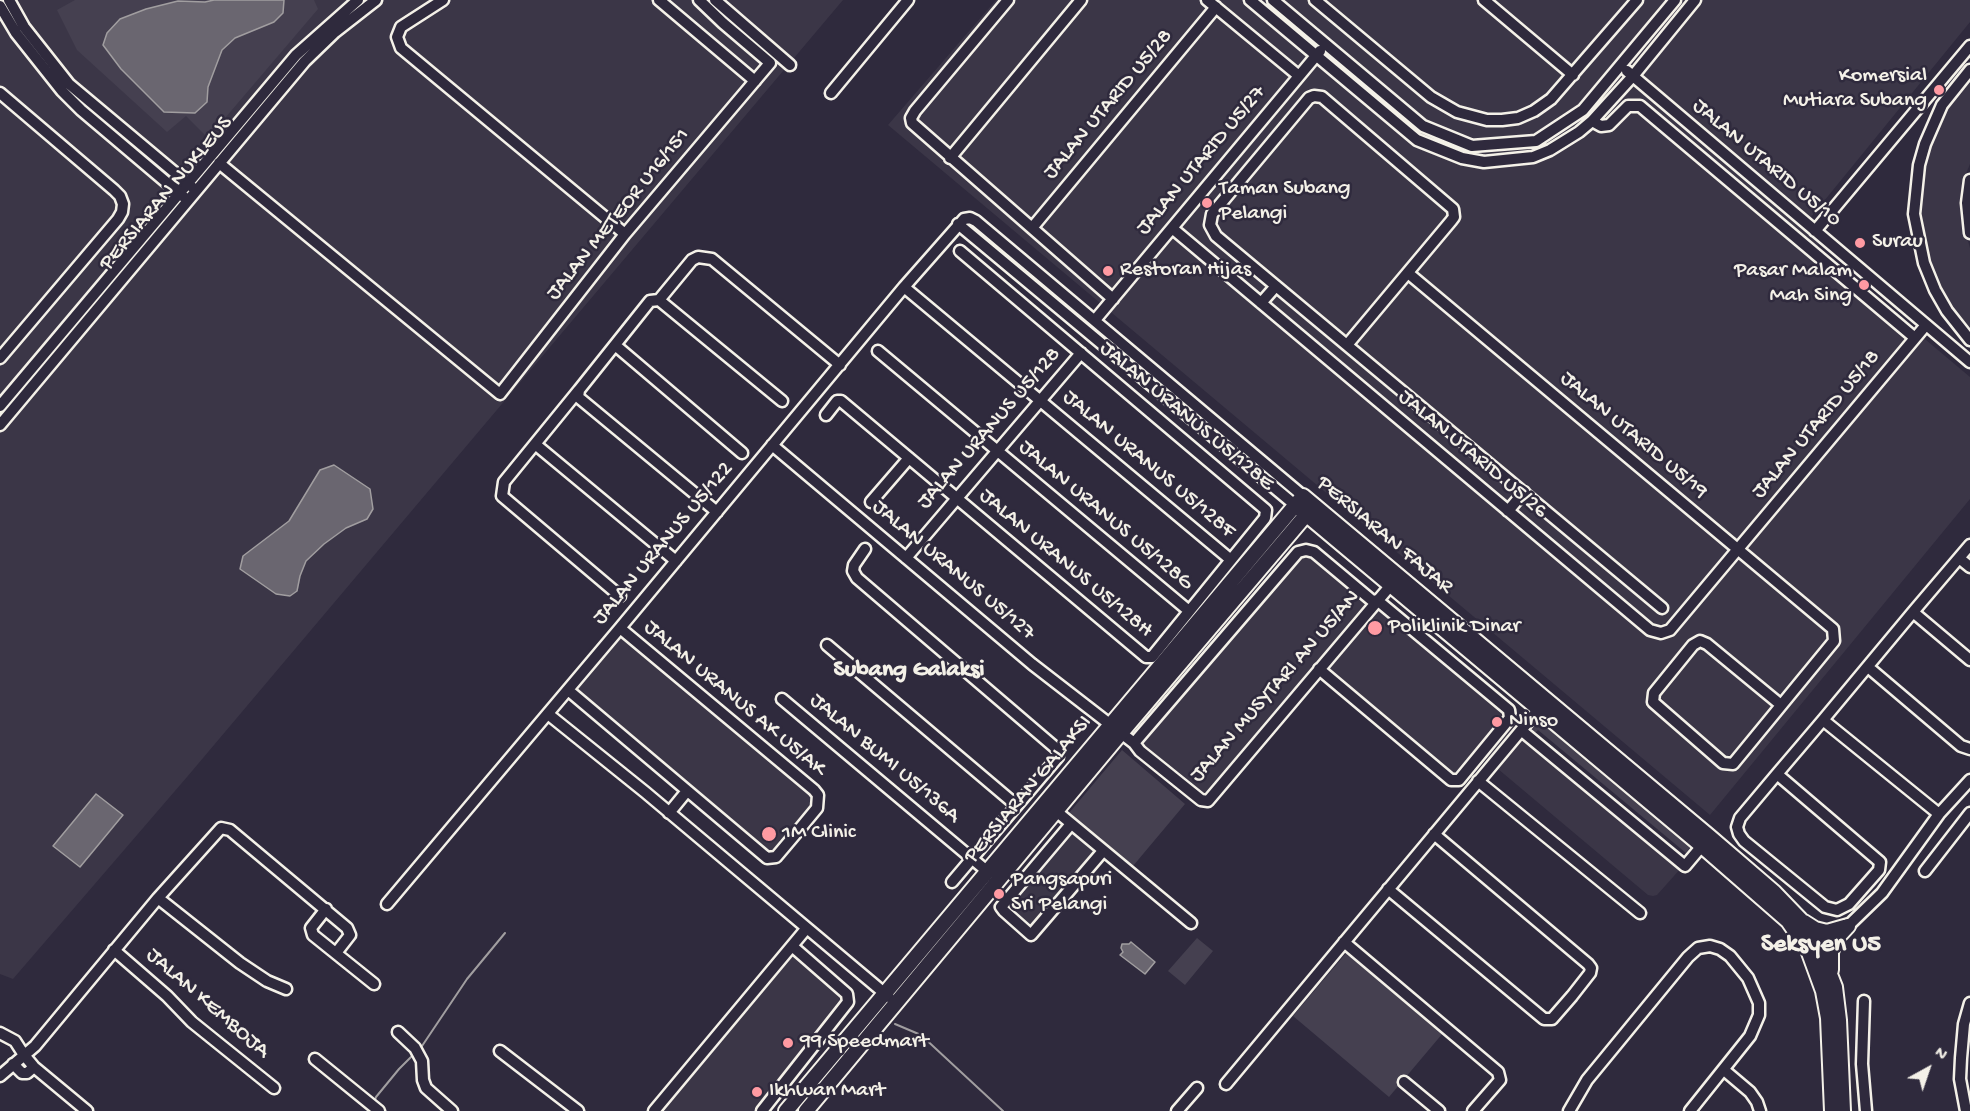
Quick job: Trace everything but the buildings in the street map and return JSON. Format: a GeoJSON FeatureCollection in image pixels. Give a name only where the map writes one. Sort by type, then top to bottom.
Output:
{"type":"FeatureCollection","features":[{"type":"Feature","properties":{"kind":"main road","name":"PERSIARAN FAJAR"},"geometry":{"type":"LineString","coordinates":[[1299,500],[1391,585],[1544,704]]}},
{"type":"Feature","properties":{"kind":"main road","name":"PERSIARAN GALAKSI"},"geometry":{"type":"LineString","coordinates":[[806,1111],[897,1003],[1051,807],[1299,500]]}},
{"type":"Feature","properties":{"kind":"main road","name":"PERSIARAN FAJAR"},"geometry":{"type":"LineString","coordinates":[[1310,510],[1706,841],[1774,892],[1800,919],[1834,987],[1839,1020],[1843,1111]]}},
{"type":"Feature","properties":{"kind":"main road","name":"PERSIARAN GALAKSI"},"geometry":{"type":"LineString","coordinates":[[1116,728],[1310,510]]}},
{"type":"Feature","properties":{"kind":"main road","name":"PERSIARAN GALAKSI"},"geometry":{"type":"LineString","coordinates":[[786,1111],[988,872],[1051,807]]}},
{"type":"Feature","properties":{"kind":"main road"},"geometry":{"type":"LineString","coordinates":[[1706,841],[1813,947],[1828,1018],[1832,1111]]}},
{"type":"Feature","properties":{"kind":"main road"},"geometry":{"type":"LineString","coordinates":[[1800,919],[1815,929],[1827,932],[1848,926]]}},
{"type":"Feature","properties":{"kind":"main road"},"geometry":{"type":"LineString","coordinates":[[1834,987],[1830,963],[1831,952],[1836,939],[1848,926]]}},
{"type":"Feature","properties":{"kind":"street","name":"PERSIARAN NUKLEUS"},"geometry":{"type":"LineString","coordinates":[[0,424],[296,55],[358,0]]}},
{"type":"Feature","properties":{"kind":"street","name":"PERSIARAN NUKLEUS"},"geometry":{"type":"LineString","coordinates":[[192,187],[219,163],[305,61],[335,32],[376,0]]}},
{"type":"Feature","properties":{"kind":"street"},"geometry":{"type":"LineString","coordinates":[[443,0],[401,27],[397,37],[401,48],[626,234]]}},
{"type":"Feature","properties":{"kind":"street"},"geometry":{"type":"LineString","coordinates":[[659,0],[755,81]]}},
{"type":"Feature","properties":{"kind":"street","name":"JALAN METEOR U16/151"},"geometry":{"type":"LineString","coordinates":[[219,163],[500,394],[626,234],[770,63],[699,0]]}},
{"type":"Feature","properties":{"kind":"street"},"geometry":{"type":"LineString","coordinates":[[715,0],[790,65]]}},
{"type":"Feature","properties":{"kind":"street"},"geometry":{"type":"LineString","coordinates":[[831,93],[908,0]]}},
{"type":"Feature","properties":{"kind":"street"},"geometry":{"type":"LineString","coordinates":[[1008,0],[915,111],[911,118],[912,123],[1113,299]]}},
{"type":"Feature","properties":{"kind":"street"},"geometry":{"type":"LineString","coordinates":[[950,158],[1081,0]]}},
{"type":"Feature","properties":{"kind":"street"},"geometry":{"type":"LineString","coordinates":[[1250,0],[1417,140],[1462,158],[1484,162],[1533,157],[1550,150],[1592,121],[1633,76],[1695,0]]}},
{"type":"Feature","properties":{"kind":"street"},"geometry":{"type":"LineString","coordinates":[[1274,0],[1423,126],[1472,146],[1536,141],[1583,110],[1675,0]]}},
{"type":"Feature","properties":{"kind":"street"},"geometry":{"type":"LineString","coordinates":[[1315,0],[1431,97],[1457,112],[1487,120],[1518,118],[1534,111],[1551,99],[1637,0]]}},
{"type":"Feature","properties":{"kind":"street"},"geometry":{"type":"LineString","coordinates":[[1484,0],[1573,75]]}},
{"type":"Feature","properties":{"kind":"street","name":"JALAN UTARID U5/27"},"geometry":{"type":"LineString","coordinates":[[1212,4],[1299,76]]}},
{"type":"Feature","properties":{"kind":"street","name":"JALAN UTARID U5/28"},"geometry":{"type":"LineString","coordinates":[[1032,228],[1212,4]]}},
{"type":"Feature","properties":{"kind":"street"},"geometry":{"type":"LineString","coordinates":[[5,9],[69,84],[192,187]]}},
{"type":"Feature","properties":{"kind":"street"},"geometry":{"type":"LineString","coordinates":[[5,9],[41,66],[62,91],[81,110],[184,197]]}},
{"type":"Feature","properties":{"kind":"street","name":"JALAN UTARID U5/27"},"geometry":{"type":"LineString","coordinates":[[1095,320],[1326,43]]}},
{"type":"Feature","properties":{"kind":"street"},"geometry":{"type":"LineString","coordinates":[[1809,249],[1818,233],[1970,46]]}},
{"type":"Feature","properties":{"kind":"street","name":"JALAN UTARID U5/10"},"geometry":{"type":"LineString","coordinates":[[1621,65],[1970,362]]}},
{"type":"Feature","properties":{"kind":"street"},"geometry":{"type":"LineString","coordinates":[[1970,70],[1942,105],[1924,144],[1919,165],[1914,214],[1924,263],[1935,290],[1947,311],[1970,340]]}},
{"type":"Feature","properties":{"kind":"street"},"geometry":{"type":"LineString","coordinates":[[0,93],[114,190],[120,196],[123,204],[118,219],[0,358]]}},
{"type":"Feature","properties":{"kind":"street"},"geometry":{"type":"LineString","coordinates":[[1347,345],[1451,221],[1454,217],[1453,209],[1322,97],[1314,96],[1309,98],[1212,214],[1210,225],[1216,236],[1662,608]]}},
{"type":"Feature","properties":{"kind":"street"},"geometry":{"type":"LineString","coordinates":[[1592,121],[1601,126],[1609,125],[1628,106],[1640,106],[1915,338]]}},
{"type":"Feature","properties":{"kind":"street"},"geometry":{"type":"LineString","coordinates":[[1970,180],[1967,203],[1970,233]]}},
{"type":"Feature","properties":{"kind":"street","name":"PERSIARAN NUKLEUS"},"geometry":{"type":"LineString","coordinates":[[0,406],[184,197]]}},
{"type":"Feature","properties":{"kind":"street","name":"PERSIARAN FAJAR"},"geometry":{"type":"LineString","coordinates":[[970,218],[976,221],[1095,320],[1299,500],[1155,388],[958,224],[970,218]]}},
{"type":"Feature","properties":{"kind":"street","name":"JALAN URANUS U5/122"},"geometry":{"type":"LineString","coordinates":[[387,904],[958,224]]}},
{"type":"Feature","properties":{"kind":"street","name":"JALAN UTARID U5/26"},"geometry":{"type":"LineString","coordinates":[[1172,228],[1650,630],[1661,633],[1670,630],[1738,550]]}},
{"type":"Feature","properties":{"kind":"street","name":"JALAN URANUS U5/128E"},"geometry":{"type":"LineString","coordinates":[[960,251],[1266,510],[1265,518],[1231,560]]}},
{"type":"Feature","properties":{"kind":"street"},"geometry":{"type":"LineString","coordinates":[[660,300],[692,260],[698,257],[712,259],[840,364]]}},
{"type":"Feature","properties":{"kind":"street","name":"JALAN UTARID U5/19"},"geometry":{"type":"LineString","coordinates":[[1408,273],[1833,629],[1834,641],[1781,705]]}},
{"type":"Feature","properties":{"kind":"street"},"geometry":{"type":"LineString","coordinates":[[1021,276],[1084,321],[1090,323],[1095,320],[1096,329],[1100,335],[1155,388]]}},
{"type":"Feature","properties":{"kind":"street"},"geometry":{"type":"LineString","coordinates":[[1261,303],[1276,285]]}},
{"type":"Feature","properties":{"kind":"street","name":"JALAN URANUS U5/128F"},"geometry":{"type":"LineString","coordinates":[[904,287],[1231,560]]}},
{"type":"Feature","properties":{"kind":"street"},"geometry":{"type":"LineString","coordinates":[[620,596],[502,496],[504,482],[579,393],[650,301],[660,300],[782,401]]}},
{"type":"Feature","properties":{"kind":"street","name":"JALAN UTARID U5/18"},"geometry":{"type":"LineString","coordinates":[[1738,550],[1926,325]]}},
{"type":"Feature","properties":{"kind":"street"},"geometry":{"type":"LineString","coordinates":[[615,345],[742,453]]}},
{"type":"Feature","properties":{"kind":"street","name":"JALAN URANUS U5/128G"},"geometry":{"type":"LineString","coordinates":[[878,351],[1189,611]]}},
{"type":"Feature","properties":{"kind":"street","name":"JALAN URANUS U5/128"},"geometry":{"type":"LineString","coordinates":[[906,558],[1081,353]]}},
{"type":"Feature","properties":{"kind":"street"},"geometry":{"type":"LineString","coordinates":[[579,393],[717,512]]}},
{"type":"Feature","properties":{"kind":"street","name":"JALAN URANUS U5/128H"},"geometry":{"type":"LineString","coordinates":[[826,415],[837,401],[841,401],[1146,657],[1149,658],[1189,611]]}},
{"type":"Feature","properties":{"kind":"street"},"geometry":{"type":"LineString","coordinates":[[535,444],[676,561]]}},
{"type":"Feature","properties":{"kind":"street","name":"JALAN URANUS U5/127"},"geometry":{"type":"LineString","coordinates":[[772,445],[1032,664],[1134,743]]}},
{"type":"Feature","properties":{"kind":"street"},"geometry":{"type":"LineString","coordinates":[[871,502],[909,458]]}},
{"type":"Feature","properties":{"kind":"street"},"geometry":{"type":"LineString","coordinates":[[1508,511],[1524,492]]}},
{"type":"Feature","properties":{"kind":"street"},"geometry":{"type":"LineString","coordinates":[[1777,774],[1880,862],[1879,870],[1849,904],[1837,910],[1826,907],[1744,841],[1737,827],[1740,818],[1777,774],[1868,667],[1970,545]]}},
{"type":"Feature","properties":{"kind":"street"},"geometry":{"type":"LineString","coordinates":[[865,549],[854,565],[853,571],[857,578],[1058,750],[1058,757],[952,882]]}},
{"type":"Feature","properties":{"kind":"street"},"geometry":{"type":"LineString","coordinates":[[1134,743],[1298,552],[1306,550],[1314,552],[1509,710],[1510,718],[1459,780],[1451,780],[1319,669]]}},
{"type":"Feature","properties":{"kind":"street"},"geometry":{"type":"LineString","coordinates":[[1959,558],[1970,567]]}},
{"type":"Feature","properties":{"kind":"street"},"geometry":{"type":"LineString","coordinates":[[1189,611],[1231,560]]}},
{"type":"Feature","properties":{"kind":"street","name":"JALAN MUSYTARI AN U5/AN"},"geometry":{"type":"LineString","coordinates":[[1134,743],[1140,751],[1201,800],[1208,801],[1391,585]]}},
{"type":"Feature","properties":{"kind":"street"},"geometry":{"type":"LineString","coordinates":[[1913,612],[1970,660]]}},
{"type":"Feature","properties":{"kind":"street","name":"JALAN URANUS AK U5/AK"},"geometry":{"type":"LineString","coordinates":[[568,690],[767,858],[776,857],[798,831],[817,808],[818,795],[814,790],[620,628]]}},
{"type":"Feature","properties":{"kind":"street"},"geometry":{"type":"LineString","coordinates":[[1700,641],[1707,644],[1781,705],[1733,764],[1724,763],[1653,702],[1654,693],[1693,645],[1700,641]]}},
{"type":"Feature","properties":{"kind":"street"},"geometry":{"type":"LineString","coordinates":[[826,645],[1016,805]]}},
{"type":"Feature","properties":{"kind":"street"},"geometry":{"type":"LineString","coordinates":[[1868,667],[1961,746],[1970,749]]}},
{"type":"Feature","properties":{"kind":"street","name":"JALAN BUMI U5/136A"},"geometry":{"type":"LineString","coordinates":[[782,699],[988,872]]}},
{"type":"Feature","properties":{"kind":"street"},"geometry":{"type":"LineString","coordinates":[[1226,1084],[1544,704]]}},
{"type":"Feature","properties":{"kind":"street"},"geometry":{"type":"LineString","coordinates":[[548,714],[897,1003]]}},
{"type":"Feature","properties":{"kind":"street"},"geometry":{"type":"LineString","coordinates":[[1823,720],[1939,814]]}},
{"type":"Feature","properties":{"kind":"street"},"geometry":{"type":"LineString","coordinates":[[1522,731],[1685,866],[1706,841]]}},
{"type":"Feature","properties":{"kind":"street"},"geometry":{"type":"LineString","coordinates":[[1813,947],[1848,926],[1882,893],[1939,814],[1970,780]]}},
{"type":"Feature","properties":{"kind":"street"},"geometry":{"type":"LineString","coordinates":[[1478,781],[1640,913]]}},
{"type":"Feature","properties":{"kind":"street"},"geometry":{"type":"LineString","coordinates":[[669,813],[687,791]]}},
{"type":"Feature","properties":{"kind":"street"},"geometry":{"type":"LineString","coordinates":[[1051,807],[1191,923]]}},
{"type":"Feature","properties":{"kind":"street"},"geometry":{"type":"LineString","coordinates":[[1926,871],[1970,813]]}},
{"type":"Feature","properties":{"kind":"street"},"geometry":{"type":"LineString","coordinates":[[1071,824],[1001,907],[1031,935],[1103,850]]}},
{"type":"Feature","properties":{"kind":"street"},"geometry":{"type":"LineString","coordinates":[[0,1076],[35,1046],[158,898],[217,831],[225,828],[326,909],[349,931],[350,935],[336,953]]}},
{"type":"Feature","properties":{"kind":"street"},"geometry":{"type":"LineString","coordinates":[[1388,889],[1544,1019],[1552,1019],[1572,996],[1590,973],[1591,968],[1588,964],[1434,834]]}},
{"type":"Feature","properties":{"kind":"street"},"geometry":{"type":"LineString","coordinates":[[158,898],[240,963],[267,981],[286,989]]}},
{"type":"Feature","properties":{"kind":"street"},"geometry":{"type":"LineString","coordinates":[[326,909],[314,922],[311,931],[317,939],[374,984]]}},
{"type":"Feature","properties":{"kind":"street"},"geometry":{"type":"LineString","coordinates":[[654,1111],[807,929]]}},
{"type":"Feature","properties":{"kind":"street"},"geometry":{"type":"LineString","coordinates":[[1344,942],[1498,1072],[1500,1080],[1473,1111]]}},
{"type":"Feature","properties":{"kind":"street"},"geometry":{"type":"LineString","coordinates":[[762,1111],[845,1007],[848,994],[792,946]]}},
{"type":"Feature","properties":{"kind":"street"},"geometry":{"type":"LineString","coordinates":[[1569,1111],[1587,1080],[1688,957],[1698,948],[1710,946],[1720,948],[1730,956],[1748,978],[1759,1003],[1759,1015],[1750,1036],[1690,1111]]}},
{"type":"Feature","properties":{"kind":"street","name":"JALAN KEMBOJA"},"geometry":{"type":"LineString","coordinates":[[114,950],[167,996],[192,1022],[274,1088]]}},
{"type":"Feature","properties":{"kind":"street"},"geometry":{"type":"LineString","coordinates":[[1864,1001],[1862,1064],[1866,1111]]}},
{"type":"Feature","properties":{"kind":"street"},"geometry":{"type":"LineString","coordinates":[[1966,1111],[1960,1079],[1960,1065],[1964,1024],[1970,1004]]}},
{"type":"Feature","properties":{"kind":"street"},"geometry":{"type":"LineString","coordinates":[[398,1032],[417,1052],[422,1061],[426,1088],[452,1111]]}},
{"type":"Feature","properties":{"kind":"street"},"geometry":{"type":"LineString","coordinates":[[0,1033],[15,1041],[34,1066],[87,1111]]}},
{"type":"Feature","properties":{"kind":"street"},"geometry":{"type":"LineString","coordinates":[[500,1051],[578,1111]]}},
{"type":"Feature","properties":{"kind":"street"},"geometry":{"type":"LineString","coordinates":[[315,1059],[374,1107]]}},
{"type":"Feature","properties":{"kind":"street"},"geometry":{"type":"LineString","coordinates":[[13,1064],[22,1073],[27,1073],[34,1066]]}},
{"type":"Feature","properties":{"kind":"street"},"geometry":{"type":"LineString","coordinates":[[1724,1070],[1750,1092],[1760,1111]]}},
{"type":"Feature","properties":{"kind":"street"},"geometry":{"type":"LineString","coordinates":[[1404,1082],[1439,1111]]}},
{"type":"Feature","properties":{"kind":"street"},"geometry":{"type":"LineString","coordinates":[[1177,1111],[1197,1088]]}},
{"type":"Feature","properties":{"kind":"shaded area"},"geometry":{"type":"Polygon","coordinates":[[[0,0],[843,0],[187,777],[13,979],[0,974],[0,0]]]}},
{"type":"Feature","properties":{"kind":"shaded area"},"geometry":{"type":"Polygon","coordinates":[[[75,0],[314,0],[318,9],[208,138],[186,116],[167,132],[77,50],[57,10],[75,0]]]}},
{"type":"Feature","properties":{"kind":"shaded area"},"geometry":{"type":"Polygon","coordinates":[[[284,0],[283,13],[274,22],[235,38],[222,50],[208,87],[207,102],[195,113],[164,112],[121,69],[103,45],[107,33],[120,19],[146,9],[178,1],[284,0]]]}},
{"type":"Feature","properties":{"kind":"shaded area"},"geometry":{"type":"Polygon","coordinates":[[[996,0],[1970,0],[1970,22],[1811,217],[1819,250],[1970,377],[1970,499],[1710,815],[888,125],[996,0]]]}},
{"type":"Feature","properties":{"kind":"shaded area"},"geometry":{"type":"Polygon","coordinates":[[[1970,75],[1970,164],[1965,176],[1962,204],[1963,223],[1970,248],[1970,335],[1949,309],[1928,264],[1917,215],[1921,170],[1944,108],[1970,75]]]}},
{"type":"Feature","properties":{"kind":"shaded area"},"geometry":{"type":"Polygon","coordinates":[[[334,465],[370,489],[373,509],[367,519],[346,528],[306,561],[297,591],[290,596],[276,594],[240,569],[243,556],[289,521],[320,470],[334,465]]]}},
{"type":"Feature","properties":{"kind":"shaded area"},"geometry":{"type":"Polygon","coordinates":[[[1313,554],[1682,867],[1657,895],[1648,895],[1479,753],[1454,778],[1319,665],[1207,798],[1138,743],[1300,555],[1313,554]]]}},
{"type":"Feature","properties":{"kind":"shaded area"},"geometry":{"type":"Polygon","coordinates":[[[620,634],[813,795],[814,806],[775,853],[768,855],[572,690],[620,634]]]}},
{"type":"Feature","properties":{"kind":"shaded area"},"geometry":{"type":"Polygon","coordinates":[[[1542,718],[1691,846],[1686,853],[1538,730],[1534,734],[1531,731],[1542,718]]]}},
{"type":"Feature","properties":{"kind":"shaded area"},"geometry":{"type":"Polygon","coordinates":[[[1122,750],[1185,804],[1133,866],[1069,813],[1122,750]]]}},
{"type":"Feature","properties":{"kind":"shaded area"},"geometry":{"type":"Polygon","coordinates":[[[96,794],[123,815],[80,867],[53,846],[96,794]]]}},
{"type":"Feature","properties":{"kind":"shaded area"},"geometry":{"type":"Polygon","coordinates":[[[1071,828],[1099,851],[1031,931],[1005,907],[1071,828]]]}},
{"type":"Feature","properties":{"kind":"shaded area"},"geometry":{"type":"Polygon","coordinates":[[[1197,938],[1213,951],[1185,985],[1168,971],[1197,938]]]}},
{"type":"Feature","properties":{"kind":"shaded area"},"geometry":{"type":"Polygon","coordinates":[[[1131,942],[1155,962],[1145,974],[1120,955],[1123,952],[1122,944],[1131,942]]]}},
{"type":"Feature","properties":{"kind":"shaded area"},"geometry":{"type":"Polygon","coordinates":[[[792,951],[842,994],[842,1005],[757,1111],[658,1111],[792,951]]]}},
{"type":"Feature","properties":{"kind":"shaded area"},"geometry":{"type":"Polygon","coordinates":[[[1347,952],[1443,1033],[1389,1097],[1293,1016],[1347,952]]]}},
{"type":"Feature","properties":{"kind":"waterway"},"geometry":{"type":"LineString","coordinates":[[420,1049],[467,979],[505,933]]}},
{"type":"Feature","properties":{"kind":"waterway"},"geometry":{"type":"LineString","coordinates":[[895,1024],[921,1035],[1003,1111]]}},
{"type":"Feature","properties":{"kind":"waterway"},"geometry":{"type":"LineString","coordinates":[[374,1103],[376,1097],[413,1055]]}},
{"type":"Feature","properties":{"kind":"place","name":"Komersial Mutiara Subang"},"geometry":{"type":"Point","coordinates":[1939,90]}},
{"type":"Feature","properties":{"kind":"place","name":"Taman Subang Pelangi"},"geometry":{"type":"Point","coordinates":[1207,203]}},
{"type":"Feature","properties":{"kind":"place","name":"Surau"},"geometry":{"type":"Point","coordinates":[1860,243]}},
{"type":"Feature","properties":{"kind":"place","name":"Restoran Hijas"},"geometry":{"type":"Point","coordinates":[1108,271]}},
{"type":"Feature","properties":{"kind":"place","name":"Pasar Malam Mah Sing"},"geometry":{"type":"Point","coordinates":[1864,285]}},
{"type":"Feature","properties":{"kind":"place","name":"Poliklinik Dinar"},"geometry":{"type":"Point","coordinates":[1375,628]}},
{"type":"Feature","properties":{"kind":"place","name":"Ninso"},"geometry":{"type":"Point","coordinates":[1497,722]}},
{"type":"Feature","properties":{"kind":"place","name":"1M Clinic"},"geometry":{"type":"Point","coordinates":[769,834]}},
{"type":"Feature","properties":{"kind":"place","name":"Pangsapuri Sri Pelangi"},"geometry":{"type":"Point","coordinates":[999,894]}},
{"type":"Feature","properties":{"kind":"place","name":"99 Speedmart"},"geometry":{"type":"Point","coordinates":[788,1043]}},
{"type":"Feature","properties":{"kind":"place","name":"Ikhwan Mart"},"geometry":{"type":"Point","coordinates":[757,1092]}},
{"type":"Feature","properties":{"kind":"district","name":"Subang Galaksi"},"geometry":{"type":"Point","coordinates":[909,671]}},
{"type":"Feature","properties":{"kind":"district","name":"Seksyen U5"},"geometry":{"type":"Point","coordinates":[1821,946]}}]}
